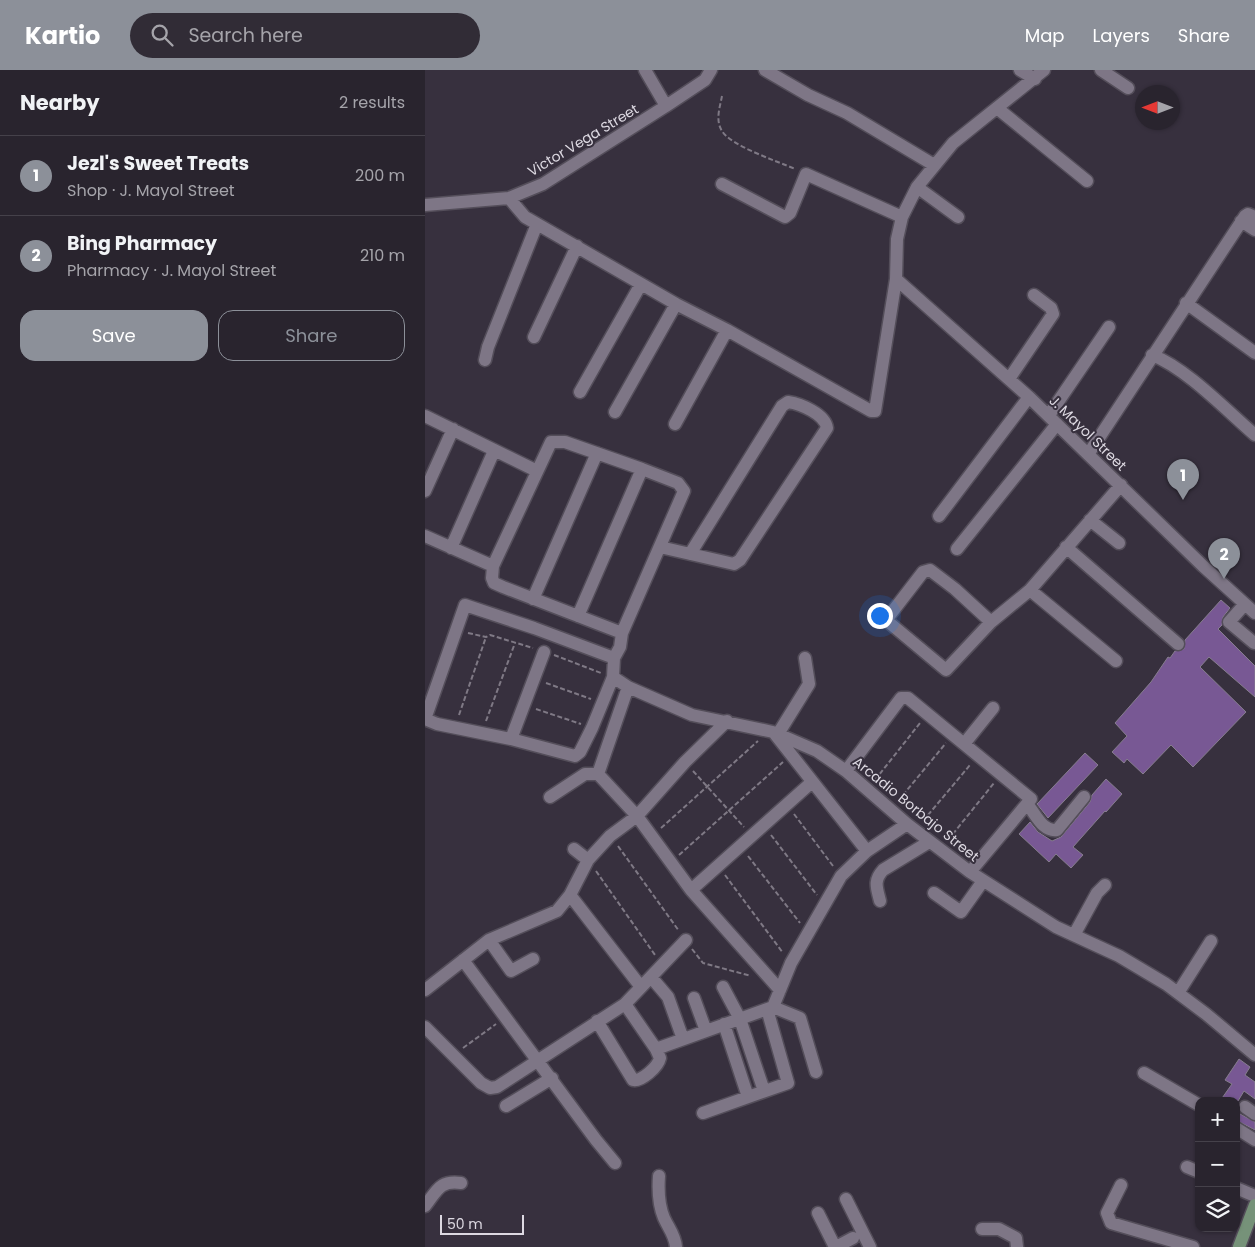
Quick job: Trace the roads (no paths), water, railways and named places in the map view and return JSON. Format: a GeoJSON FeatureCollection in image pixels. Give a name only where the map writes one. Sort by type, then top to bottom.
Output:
{"type":"FeatureCollection","features":[{"type":"Feature","properties":{"kind":"main road"},"geometry":{"type":"LineString","coordinates":[[1239,1247],[1255,1205]]}},
{"type":"Feature","properties":{"kind":"street"},"geometry":{"type":"LineString","coordinates":[[645,70],[666,106]]}},
{"type":"Feature","properties":{"kind":"street","name":"Victor Vega Street"},"geometry":{"type":"LineString","coordinates":[[425,205],[509,198],[543,184],[705,80],[711,70]]}},
{"type":"Feature","properties":{"kind":"street"},"geometry":{"type":"LineString","coordinates":[[765,70],[808,95],[847,113],[934,165]]}},
{"type":"Feature","properties":{"kind":"street"},"geometry":{"type":"LineString","coordinates":[[1020,70],[1035,79]]}},
{"type":"Feature","properties":{"kind":"street"},"geometry":{"type":"LineString","coordinates":[[509,198],[525,217],[676,304],[727,330],[871,412],[875,411],[896,279],[897,239],[902,216],[917,187],[953,143],[1044,70]]}},
{"type":"Feature","properties":{"kind":"street"},"geometry":{"type":"LineString","coordinates":[[1101,70],[1128,88]]}},
{"type":"Feature","properties":{"kind":"street"},"geometry":{"type":"LineString","coordinates":[[997,108],[1087,182]]}},
{"type":"Feature","properties":{"kind":"street"},"geometry":{"type":"LineString","coordinates":[[722,184],[785,216],[790,213],[806,174],[902,216]]}},
{"type":"Feature","properties":{"kind":"street"},"geometry":{"type":"LineString","coordinates":[[917,187],[958,217]]}},
{"type":"Feature","properties":{"kind":"street"},"geometry":{"type":"LineString","coordinates":[[1089,453],[1152,354],[1241,221],[1248,214],[1255,217]]}},
{"type":"Feature","properties":{"kind":"street"},"geometry":{"type":"LineString","coordinates":[[1241,221],[1255,230]]}},
{"type":"Feature","properties":{"kind":"street"},"geometry":{"type":"LineString","coordinates":[[485,360],[488,347],[537,224]]}},
{"type":"Feature","properties":{"kind":"street"},"geometry":{"type":"LineString","coordinates":[[534,337],[577,246]]}},
{"type":"Feature","properties":{"kind":"street","name":"J. Mayol Street"},"geometry":{"type":"LineString","coordinates":[[896,279],[1029,397],[1089,453],[1203,566],[1255,613]]}},
{"type":"Feature","properties":{"kind":"street"},"geometry":{"type":"LineString","coordinates":[[580,392],[641,284]]}},
{"type":"Feature","properties":{"kind":"street"},"geometry":{"type":"LineString","coordinates":[[1009,379],[1053,314],[1051,308],[1034,295]]}},
{"type":"Feature","properties":{"kind":"street"},"geometry":{"type":"LineString","coordinates":[[1186,303],[1255,353]]}},
{"type":"Feature","properties":{"kind":"street"},"geometry":{"type":"LineString","coordinates":[[615,412],[676,304]]}},
{"type":"Feature","properties":{"kind":"street"},"geometry":{"type":"LineString","coordinates":[[957,549],[1053,420],[1109,327]]}},
{"type":"Feature","properties":{"kind":"street"},"geometry":{"type":"LineString","coordinates":[[675,424],[727,330]]}},
{"type":"Feature","properties":{"kind":"street"},"geometry":{"type":"LineString","coordinates":[[1152,354],[1179,370],[1255,435]]}},
{"type":"Feature","properties":{"kind":"street"},"geometry":{"type":"LineString","coordinates":[[939,516],[1029,397]]}},
{"type":"Feature","properties":{"kind":"street"},"geometry":{"type":"LineString","coordinates":[[660,547],[690,554],[734,564],[745,555],[827,428],[826,422],[820,416],[795,403],[788,402],[782,406],[690,554]]}},
{"type":"Feature","properties":{"kind":"street"},"geometry":{"type":"LineString","coordinates":[[425,416],[537,471]]}},
{"type":"Feature","properties":{"kind":"street"},"geometry":{"type":"LineString","coordinates":[[425,491],[453,429]]}},
{"type":"Feature","properties":{"kind":"street"},"geometry":{"type":"LineString","coordinates":[[618,646],[534,628],[465,606],[425,719],[575,756],[580,752],[592,728],[613,677],[618,646],[683,491],[678,483],[557,440],[551,442],[537,471],[493,566],[492,578],[494,583],[578,616],[618,646]]}},
{"type":"Feature","properties":{"kind":"street"},"geometry":{"type":"LineString","coordinates":[[451,548],[494,451]]}},
{"type":"Feature","properties":{"kind":"street"},"geometry":{"type":"LineString","coordinates":[[533,599],[597,453]]}},
{"type":"Feature","properties":{"kind":"street"},"geometry":{"type":"LineString","coordinates":[[578,616],[641,469]]}},
{"type":"Feature","properties":{"kind":"street"},"geometry":{"type":"LineString","coordinates":[[991,622],[955,589],[930,570],[923,572],[886,620],[946,670],[991,622],[1030,590],[1121,485]]}},
{"type":"Feature","properties":{"kind":"street"},"geometry":{"type":"LineString","coordinates":[[1090,520],[1119,543]]}},
{"type":"Feature","properties":{"kind":"street"},"geometry":{"type":"LineString","coordinates":[[425,536],[493,566]]}},
{"type":"Feature","properties":{"kind":"street"},"geometry":{"type":"LineString","coordinates":[[1067,547],[1178,644]]}},
{"type":"Feature","properties":{"kind":"street"},"geometry":{"type":"LineString","coordinates":[[1030,590],[1116,661]]}},
{"type":"Feature","properties":{"kind":"street"},"geometry":{"type":"LineString","coordinates":[[1245,604],[1229,622],[1255,642]]}},
{"type":"Feature","properties":{"kind":"street"},"geometry":{"type":"LineString","coordinates":[[511,739],[544,652]]}},
{"type":"Feature","properties":{"kind":"street"},"geometry":{"type":"LineString","coordinates":[[805,658],[809,684],[773,733],[867,851]]}},
{"type":"Feature","properties":{"kind":"street","name":"Arcadio Borbajo Street"},"geometry":{"type":"LineString","coordinates":[[613,677],[628,687],[692,714],[773,733],[817,751],[846,771],[911,828],[970,872],[1056,927],[1119,956],[1178,993],[1255,1056]]}},
{"type":"Feature","properties":{"kind":"street"},"geometry":{"type":"LineString","coordinates":[[598,774],[628,687]]}},
{"type":"Feature","properties":{"kind":"street"},"geometry":{"type":"LineString","coordinates":[[846,771],[901,698],[908,698],[928,714],[1031,799],[970,872]]}},
{"type":"Feature","properties":{"kind":"street"},"geometry":{"type":"LineString","coordinates":[[964,744],[993,708]]}},
{"type":"Feature","properties":{"kind":"street"},"geometry":{"type":"LineString","coordinates":[[425,990],[489,940],[557,912],[570,895],[588,860],[610,836],[637,816],[685,762],[727,721]]}},
{"type":"Feature","properties":{"kind":"street"},"geometry":{"type":"LineString","coordinates":[[550,797],[585,774],[598,774],[637,816],[691,890],[780,990]]}},
{"type":"Feature","properties":{"kind":"street"},"geometry":{"type":"LineString","coordinates":[[691,890],[812,782]]}},
{"type":"Feature","properties":{"kind":"street"},"geometry":{"type":"LineString","coordinates":[[1027,804],[1043,826],[1051,830],[1057,830],[1084,797]]}},
{"type":"Feature","properties":{"kind":"street"},"geometry":{"type":"LineString","coordinates":[[703,1113],[788,1082],[770,1008],[791,963],[841,876],[867,851],[911,828]]}},
{"type":"Feature","properties":{"kind":"street"},"geometry":{"type":"LineString","coordinates":[[880,901],[875,883],[878,876],[883,870],[929,842]]}},
{"type":"Feature","properties":{"kind":"street"},"geometry":{"type":"LineString","coordinates":[[574,849],[588,860]]}},
{"type":"Feature","properties":{"kind":"street"},"geometry":{"type":"LineString","coordinates":[[934,893],[961,912],[983,881]]}},
{"type":"Feature","properties":{"kind":"street"},"geometry":{"type":"LineString","coordinates":[[1074,935],[1097,892],[1105,885]]}},
{"type":"Feature","properties":{"kind":"street"},"geometry":{"type":"LineString","coordinates":[[570,895],[641,987]]}},
{"type":"Feature","properties":{"kind":"street"},"geometry":{"type":"LineString","coordinates":[[489,940],[511,971],[533,959]]}},
{"type":"Feature","properties":{"kind":"street"},"geometry":{"type":"LineString","coordinates":[[425,1027],[452,1056],[490,1088],[497,1087],[597,1020],[625,1004],[686,940]]}},
{"type":"Feature","properties":{"kind":"street"},"geometry":{"type":"LineString","coordinates":[[1178,993],[1211,941]]}},
{"type":"Feature","properties":{"kind":"street"},"geometry":{"type":"LineString","coordinates":[[463,960],[504,1018],[552,1078],[596,1140],[615,1163]]}},
{"type":"Feature","properties":{"kind":"street"},"geometry":{"type":"LineString","coordinates":[[651,977],[668,997],[683,1039]]}},
{"type":"Feature","properties":{"kind":"street"},"geometry":{"type":"LineString","coordinates":[[723,987],[740,1019],[764,1092]]}},
{"type":"Feature","properties":{"kind":"street"},"geometry":{"type":"LineString","coordinates":[[694,998],[706,1031]]}},
{"type":"Feature","properties":{"kind":"street"},"geometry":{"type":"LineString","coordinates":[[597,1020],[633,1080],[639,1080],[657,1065],[660,1058],[657,1049],[625,1004]]}},
{"type":"Feature","properties":{"kind":"street"},"geometry":{"type":"LineString","coordinates":[[657,1049],[770,1008],[800,1018],[816,1072]]}},
{"type":"Feature","properties":{"kind":"street"},"geometry":{"type":"LineString","coordinates":[[725,1024],[748,1097]]}},
{"type":"Feature","properties":{"kind":"street"},"geometry":{"type":"LineString","coordinates":[[1144,1073],[1195,1103]]}},
{"type":"Feature","properties":{"kind":"street"},"geometry":{"type":"LineString","coordinates":[[506,1106],[552,1078]]}},
{"type":"Feature","properties":{"kind":"street"},"geometry":{"type":"LineString","coordinates":[[1240,1131],[1255,1140]]}},
{"type":"Feature","properties":{"kind":"street"},"geometry":{"type":"LineString","coordinates":[[659,1176],[661,1208],[665,1220],[672,1230],[676,1247]]}},
{"type":"Feature","properties":{"kind":"street"},"geometry":{"type":"LineString","coordinates":[[425,1206],[429,1191],[449,1182],[461,1183]]}},
{"type":"Feature","properties":{"kind":"street"},"geometry":{"type":"LineString","coordinates":[[1121,1185],[1107,1213],[1111,1223],[1193,1247]]}},
{"type":"Feature","properties":{"kind":"street"},"geometry":{"type":"LineString","coordinates":[[1240,1190],[1255,1196]]}},
{"type":"Feature","properties":{"kind":"street"},"geometry":{"type":"LineString","coordinates":[[846,1198],[870,1247]]}},
{"type":"Feature","properties":{"kind":"street"},"geometry":{"type":"LineString","coordinates":[[818,1213],[835,1247],[853,1238]]}},
{"type":"Feature","properties":{"kind":"street"},"geometry":{"type":"LineString","coordinates":[[982,1229],[999,1229],[1016,1238],[1017,1247]]}},
{"type":"Feature","properties":{"kind":"place","name":"Jezl's Sweet Treats"},"geometry":{"type":"Point","coordinates":[1183,500]}},
{"type":"Feature","properties":{"kind":"place","name":"Bing Pharmacy"},"geometry":{"type":"Point","coordinates":[1224,579]}}]}
